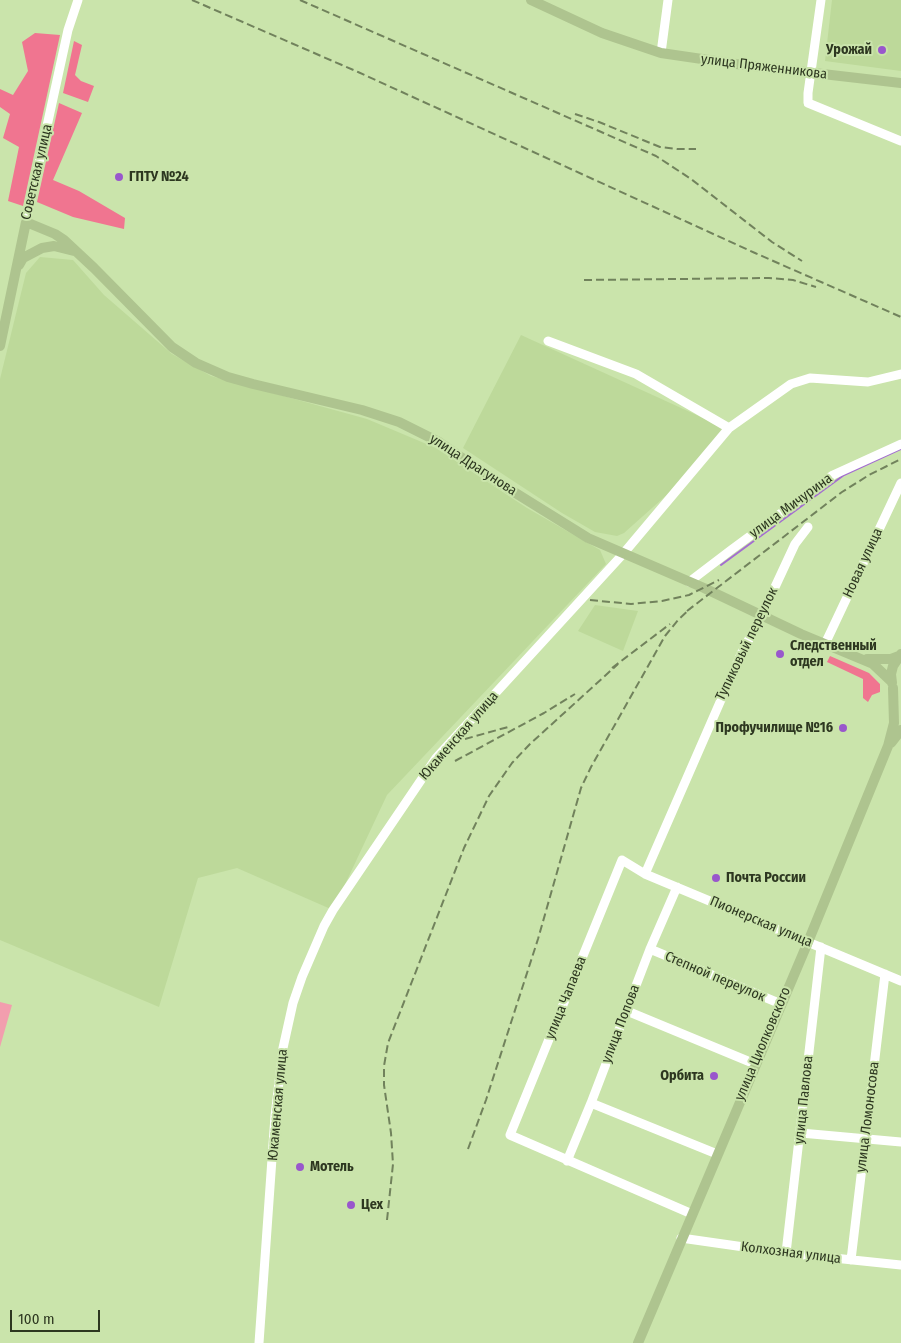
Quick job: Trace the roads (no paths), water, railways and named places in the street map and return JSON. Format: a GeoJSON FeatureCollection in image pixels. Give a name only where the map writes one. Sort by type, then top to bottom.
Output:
{"type":"FeatureCollection","features":[{"type":"Feature","properties":{"kind":"main road","name":"улица Пряженникова"},"geometry":{"type":"LineString","coordinates":[[531,0],[602,33],[661,51],[901,83]]}},
{"type":"Feature","properties":{"kind":"main road","name":"улица Пряженникова"},"geometry":{"type":"LineString","coordinates":[[811,70],[901,77]]}},
{"type":"Feature","properties":{"kind":"main road","name":"улица Драгунова"},"geometry":{"type":"LineString","coordinates":[[26,222],[55,234],[78,252],[172,346],[196,363],[228,377],[362,410],[398,422],[439,442],[493,479],[588,538],[873,664],[892,685],[901,699]]}},
{"type":"Feature","properties":{"kind":"main road","name":"Советская улица"},"geometry":{"type":"LineString","coordinates":[[0,346],[26,222]]}},
{"type":"Feature","properties":{"kind":"main road"},"geometry":{"type":"LineString","coordinates":[[16,269],[23,258],[42,248],[54,246],[78,252]]}},
{"type":"Feature","properties":{"kind":"main road","name":"улица Драгунова"},"geometry":{"type":"LineString","coordinates":[[856,657],[881,660],[900,655]]}},
{"type":"Feature","properties":{"kind":"main road","name":"улица Циолковского"},"geometry":{"type":"LineString","coordinates":[[638,1343],[808,942],[888,746],[894,723],[893,666],[900,655]]}},
{"type":"Feature","properties":{"kind":"main road","name":"улица Циолковского"},"geometry":{"type":"LineString","coordinates":[[888,746],[901,730]]}},
{"type":"Feature","properties":{"kind":"street","name":"Советская улица"},"geometry":{"type":"LineString","coordinates":[[26,222],[68,30],[78,0]]}},
{"type":"Feature","properties":{"kind":"street"},"geometry":{"type":"LineString","coordinates":[[661,51],[668,0]]}},
{"type":"Feature","properties":{"kind":"street"},"geometry":{"type":"LineString","coordinates":[[821,0],[808,103],[901,141]]}},
{"type":"Feature","properties":{"kind":"street"},"geometry":{"type":"LineString","coordinates":[[548,341],[636,374],[729,428]]}},
{"type":"Feature","properties":{"kind":"street","name":"Юкаменская улица"},"geometry":{"type":"LineString","coordinates":[[259,1343],[275,1116],[283,1048],[293,1004],[302,977],[333,910],[436,758],[624,554],[729,428],[791,384],[810,378],[868,382],[901,374]]}},
{"type":"Feature","properties":{"kind":"street","name":"улица Мичурина"},"geometry":{"type":"LineString","coordinates":[[689,582],[833,475],[901,444]]}},
{"type":"Feature","properties":{"kind":"street","name":"Новая улица"},"geometry":{"type":"LineString","coordinates":[[825,644],[901,482]]}},
{"type":"Feature","properties":{"kind":"street","name":"Тупиковый переулок"},"geometry":{"type":"LineString","coordinates":[[645,874],[724,689],[762,615],[795,544],[808,527]]}},
{"type":"Feature","properties":{"kind":"street","name":"Пионерская улица"},"geometry":{"type":"LineString","coordinates":[[622,860],[645,874],[901,981]]}},
{"type":"Feature","properties":{"kind":"street","name":"улица Чапаева"},"geometry":{"type":"LineString","coordinates":[[567,1161],[510,1135],[622,860]]}},
{"type":"Feature","properties":{"kind":"street","name":"улица Попова"},"geometry":{"type":"LineString","coordinates":[[567,1161],[650,949],[677,887]]}},
{"type":"Feature","properties":{"kind":"street","name":"улица Павлова"},"geometry":{"type":"LineString","coordinates":[[786,1253],[821,947]]}},
{"type":"Feature","properties":{"kind":"street","name":"Степной переулок"},"geometry":{"type":"LineString","coordinates":[[650,949],[781,1004]]}},
{"type":"Feature","properties":{"kind":"street","name":"улица Ломоносова"},"geometry":{"type":"LineString","coordinates":[[851,1260],[885,974]]}},
{"type":"Feature","properties":{"kind":"street"},"geometry":{"type":"LineString","coordinates":[[627,1011],[755,1064]]}},
{"type":"Feature","properties":{"kind":"street"},"geometry":{"type":"LineString","coordinates":[[591,1103],[717,1154]]}},
{"type":"Feature","properties":{"kind":"street"},"geometry":{"type":"LineString","coordinates":[[801,1133],[901,1142]]}},
{"type":"Feature","properties":{"kind":"street"},"geometry":{"type":"LineString","coordinates":[[567,1161],[692,1214]]}},
{"type":"Feature","properties":{"kind":"street","name":"Колхозная улица"},"geometry":{"type":"LineString","coordinates":[[681,1238],[786,1253],[901,1265]]}},
{"type":"Feature","properties":{"kind":"waterway"},"geometry":{"type":"LineString","coordinates":[[721,565],[844,475],[901,449]]}},
{"type":"Feature","properties":{"kind":"railway"},"geometry":{"type":"LineString","coordinates":[[192,0],[358,72],[755,253],[901,317]]}},
{"type":"Feature","properties":{"kind":"railway"},"geometry":{"type":"LineString","coordinates":[[300,0],[656,156],[691,179],[772,242],[802,261]]}},
{"type":"Feature","properties":{"kind":"railway"},"geometry":{"type":"LineString","coordinates":[[575,114],[660,147],[696,149]]}},
{"type":"Feature","properties":{"kind":"railway"},"geometry":{"type":"LineString","coordinates":[[584,280],[769,278],[793,280],[816,287]]}},
{"type":"Feature","properties":{"kind":"railway"},"geometry":{"type":"LineString","coordinates":[[687,611],[842,492],[869,475],[901,459]]}},
{"type":"Feature","properties":{"kind":"railway"},"geometry":{"type":"LineString","coordinates":[[590,600],[631,604],[662,601],[689,595],[719,580]]}},
{"type":"Feature","properties":{"kind":"railway"},"geometry":{"type":"LineString","coordinates":[[468,1149],[486,1100],[538,939],[581,788],[665,636],[692,607]]}},
{"type":"Feature","properties":{"kind":"railway"},"geometry":{"type":"LineString","coordinates":[[612,668],[670,624]]}},
{"type":"Feature","properties":{"kind":"railway"},"geometry":{"type":"LineString","coordinates":[[387,1220],[393,1164],[391,1133],[384,1085],[384,1066],[388,1043],[464,848],[489,796],[512,763],[530,744],[618,664]]}},
{"type":"Feature","properties":{"kind":"railway"},"geometry":{"type":"LineString","coordinates":[[455,761],[575,694]]}},
{"type":"Feature","properties":{"kind":"railway"},"geometry":{"type":"LineString","coordinates":[[465,739],[508,727]]}},
{"type":"Feature","properties":{"kind":"place","name":"Урожай"},"geometry":{"type":"Point","coordinates":[882,50]}},
{"type":"Feature","properties":{"kind":"place","name":"ГПТУ №24"},"geometry":{"type":"Point","coordinates":[119,177]}},
{"type":"Feature","properties":{"kind":"place","name":"Следственный отдел"},"geometry":{"type":"Point","coordinates":[780,654]}},
{"type":"Feature","properties":{"kind":"place","name":"Профучилище №16"},"geometry":{"type":"Point","coordinates":[843,728]}},
{"type":"Feature","properties":{"kind":"place","name":"Почта России"},"geometry":{"type":"Point","coordinates":[716,878]}},
{"type":"Feature","properties":{"kind":"place","name":"Орбита"},"geometry":{"type":"Point","coordinates":[714,1076]}},
{"type":"Feature","properties":{"kind":"place","name":"Мотель"},"geometry":{"type":"Point","coordinates":[300,1167]}},
{"type":"Feature","properties":{"kind":"place","name":"Цех"},"geometry":{"type":"Point","coordinates":[351,1205]}}]}
